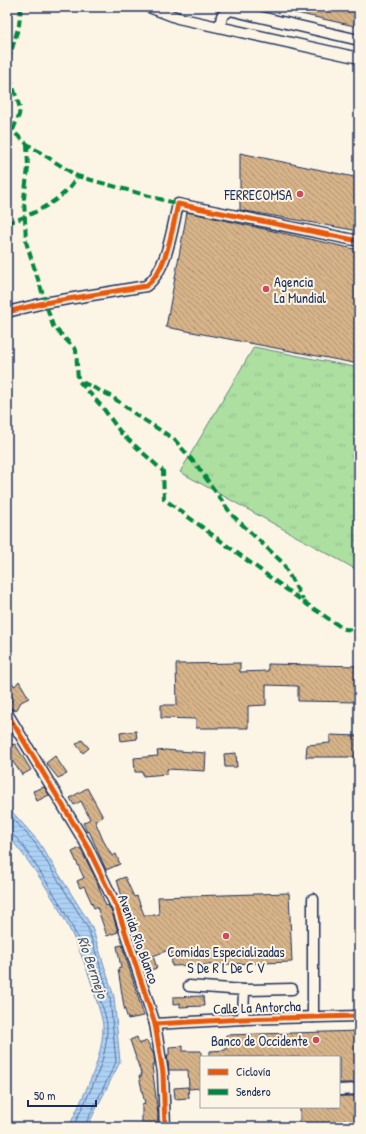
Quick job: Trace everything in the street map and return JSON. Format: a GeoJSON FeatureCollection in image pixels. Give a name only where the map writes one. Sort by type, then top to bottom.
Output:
{"type":"FeatureCollection","features":[{"type":"Feature","properties":{"kind":"street"},"geometry":{"type":"LineString","coordinates":[[149,7],[178,18],[220,26],[359,58]]}},
{"type":"Feature","properties":{"kind":"street"},"geometry":{"type":"LineString","coordinates":[[220,26],[222,16],[230,10],[359,40]]}},
{"type":"Feature","properties":{"kind":"street"},"geometry":{"type":"LineString","coordinates":[[262,36],[265,18]]}},
{"type":"Feature","properties":{"kind":"street"},"geometry":{"type":"LineString","coordinates":[[285,41],[288,24]]}},
{"type":"Feature","properties":{"kind":"street"},"geometry":{"type":"LineString","coordinates":[[310,47],[314,30]]}},
{"type":"Feature","properties":{"kind":"street"},"geometry":{"type":"LineString","coordinates":[[334,52],[337,35]]}},
{"type":"Feature","properties":{"kind":"street"},"geometry":{"type":"LineString","coordinates":[[7,312],[44,303],[146,286],[154,281],[160,271],[178,204],[359,241]]}},
{"type":"Feature","properties":{"kind":"street","name":"Avenida Río Blanco"},"geometry":{"type":"LineString","coordinates":[[7,713],[86,844],[118,910],[155,1024],[163,1073],[165,1127]]}},
{"type":"Feature","properties":{"kind":"street"},"geometry":{"type":"LineString","coordinates":[[313,898],[313,1017]]}},
{"type":"Feature","properties":{"kind":"street"},"geometry":{"type":"LineString","coordinates":[[189,986],[244,990],[292,989]]}},
{"type":"Feature","properties":{"kind":"street"},"geometry":{"type":"LineString","coordinates":[[243,1019],[244,990]]}},
{"type":"Feature","properties":{"kind":"street","name":"Calle La Antorcha"},"geometry":{"type":"LineString","coordinates":[[155,1024],[243,1019],[359,1016]]}},
{"type":"Feature","properties":{"kind":"street"},"geometry":{"type":"LineString","coordinates":[[340,1090],[359,1089]]}},
{"type":"Feature","properties":{"kind":"green space"},"geometry":{"type":"Polygon","coordinates":[[[254,347],[359,368],[359,529],[356,541],[359,542],[359,571],[180,472],[254,347]]]}},
{"type":"Feature","properties":{"kind":"water","name":"Río Bermejo"},"geometry":{"type":"Polygon","coordinates":[[[7,806],[38,841],[92,927],[114,997],[120,1062],[87,1127],[69,1127],[91,1079],[102,1041],[103,1024],[89,976],[71,932],[49,891],[7,835],[7,806]]]}},
{"type":"Feature","properties":{"kind":"building"},"geometry":{"type":"Polygon","coordinates":[[[284,7],[359,7],[359,27],[283,10],[284,7]]]}},
{"type":"Feature","properties":{"kind":"building","name":"FERRECOMSA"},"geometry":{"type":"Polygon","coordinates":[[[240,153],[359,178],[359,231],[240,210],[240,153]]]}},
{"type":"Feature","properties":{"kind":"building","name":"Agencia La Mundial"},"geometry":{"type":"Polygon","coordinates":[[[187,212],[359,250],[359,364],[166,327],[187,212]]]}},
{"type":"Feature","properties":{"kind":"building"},"geometry":{"type":"Polygon","coordinates":[[[240,663],[240,672],[268,671],[268,664],[359,666],[359,702],[298,701],[298,686],[266,685],[266,705],[248,706],[248,728],[196,728],[196,719],[161,718],[161,705],[177,705],[176,664],[240,663]]]}},
{"type":"Feature","properties":{"kind":"building"},"geometry":{"type":"Polygon","coordinates":[[[7,677],[15,686],[19,681],[29,698],[21,702],[16,711],[8,706],[13,698],[7,691],[7,677]]]}},
{"type":"Feature","properties":{"kind":"building"},"geometry":{"type":"Polygon","coordinates":[[[136,731],[137,739],[121,741],[120,733],[136,731]]]}},
{"type":"Feature","properties":{"kind":"building"},"geometry":{"type":"Polygon","coordinates":[[[330,735],[359,736],[359,757],[306,757],[307,745],[330,743],[330,735]]]}},
{"type":"Feature","properties":{"kind":"building"},"geometry":{"type":"Polygon","coordinates":[[[7,738],[12,745],[15,744],[31,770],[22,775],[7,753],[7,738]]]}},
{"type":"Feature","properties":{"kind":"building"},"geometry":{"type":"Polygon","coordinates":[[[82,740],[89,748],[83,753],[76,744],[82,740]]]}},
{"type":"Feature","properties":{"kind":"building"},"geometry":{"type":"Polygon","coordinates":[[[165,750],[206,753],[205,771],[167,769],[167,774],[143,776],[143,772],[135,772],[134,758],[158,756],[157,751],[165,750]]]}},
{"type":"Feature","properties":{"kind":"building"},"geometry":{"type":"Polygon","coordinates":[[[236,753],[237,767],[225,767],[224,754],[236,753]]]}},
{"type":"Feature","properties":{"kind":"building"},"geometry":{"type":"Polygon","coordinates":[[[55,756],[67,774],[58,778],[46,763],[55,756]]]}},
{"type":"Feature","properties":{"kind":"building"},"geometry":{"type":"Polygon","coordinates":[[[44,787],[49,795],[37,801],[33,791],[44,787]]]}},
{"type":"Feature","properties":{"kind":"building"},"geometry":{"type":"Polygon","coordinates":[[[87,788],[103,817],[95,821],[103,840],[112,856],[116,854],[120,864],[106,870],[89,831],[87,832],[83,823],[90,819],[81,801],[74,805],[70,798],[87,788]]]}},
{"type":"Feature","properties":{"kind":"building"},"geometry":{"type":"Polygon","coordinates":[[[80,848],[94,875],[106,906],[108,905],[112,912],[118,932],[107,936],[97,907],[94,908],[84,886],[80,888],[77,881],[84,878],[72,852],[80,848]]]}},
{"type":"Feature","properties":{"kind":"building","name":"Comidas Especializadas S De R L De C V"},"geometry":{"type":"Polygon","coordinates":[[[125,877],[134,897],[137,896],[144,915],[159,915],[158,897],[289,893],[292,962],[172,966],[171,949],[153,956],[157,968],[145,972],[117,880],[125,877]]]}},
{"type":"Feature","properties":{"kind":"building"},"geometry":{"type":"Polygon","coordinates":[[[122,945],[144,1016],[128,1019],[124,1007],[118,969],[121,968],[117,946],[122,945]]]}},
{"type":"Feature","properties":{"kind":"building"},"geometry":{"type":"Polygon","coordinates":[[[203,996],[204,1006],[180,1007],[180,1003],[173,1005],[173,997],[203,996]]]}},
{"type":"Feature","properties":{"kind":"building"},"geometry":{"type":"Polygon","coordinates":[[[359,1031],[359,1083],[340,1083],[340,1056],[210,1056],[210,1051],[226,1050],[226,1035],[359,1031]]]}},
{"type":"Feature","properties":{"kind":"building"},"geometry":{"type":"Polygon","coordinates":[[[137,1037],[139,1044],[147,1041],[154,1055],[155,1065],[152,1065],[158,1115],[157,1125],[154,1125],[153,1127],[142,1127],[142,1105],[145,1104],[139,1076],[142,1076],[130,1040],[137,1037]]]}},
{"type":"Feature","properties":{"kind":"building"},"geometry":{"type":"Polygon","coordinates":[[[183,1046],[183,1051],[201,1051],[200,1088],[189,1089],[188,1070],[169,1070],[167,1055],[169,1055],[169,1047],[183,1046]]]}},
{"type":"Feature","properties":{"kind":"building"},"geometry":{"type":"Polygon","coordinates":[[[188,1087],[189,1098],[175,1099],[174,1088],[188,1087]]]}},
{"type":"Feature","properties":{"kind":"building"},"geometry":{"type":"Polygon","coordinates":[[[340,1096],[359,1096],[359,1127],[300,1127],[300,1108],[340,1108],[340,1096]]]}},
{"type":"Feature","properties":{"kind":"marked path"},"geometry":{"type":"LineString","coordinates":[[13,130],[20,108],[10,78],[9,59],[19,25],[21,7]]}},
{"type":"Feature","properties":{"kind":"marked path"},"geometry":{"type":"LineString","coordinates":[[7,126],[27,144],[77,176],[178,204]]}},
{"type":"Feature","properties":{"kind":"marked path"},"geometry":{"type":"LineString","coordinates":[[27,144],[28,168],[24,198],[26,242],[53,326],[76,350],[78,380],[103,408],[121,433],[163,471],[164,499],[305,603],[344,629],[359,630]]}},
{"type":"Feature","properties":{"kind":"marked path"},"geometry":{"type":"LineString","coordinates":[[7,223],[47,206],[65,192],[77,176]]}},
{"type":"Feature","properties":{"kind":"marked path"},"geometry":{"type":"LineString","coordinates":[[82,382],[111,396],[138,416],[174,439],[198,467],[232,515],[282,562],[303,600]]}},
{"type":"Feature","properties":{"kind":"cycle path"},"geometry":{"type":"LineString","coordinates":[[7,312],[44,303],[146,286],[153,279],[164,260],[168,249],[178,204],[359,241]]}},
{"type":"Feature","properties":{"kind":"cycle path"},"geometry":{"type":"LineString","coordinates":[[7,713],[86,844],[118,910],[155,1024],[163,1073],[165,1127]]}},
{"type":"Feature","properties":{"kind":"cycle path"},"geometry":{"type":"LineString","coordinates":[[155,1024],[243,1019],[359,1016]]}},
{"type":"Feature","properties":{"kind":"place","name":"FERRECOMSA"},"geometry":{"type":"Point","coordinates":[300,194]}},
{"type":"Feature","properties":{"kind":"place","name":"Agencia La Mundial"},"geometry":{"type":"Point","coordinates":[266,289]}},
{"type":"Feature","properties":{"kind":"place","name":"Comidas Especializadas S De R L De C V"},"geometry":{"type":"Point","coordinates":[226,936]}},
{"type":"Feature","properties":{"kind":"place","name":"Banco de Occidente"},"geometry":{"type":"Point","coordinates":[316,1040]}}]}
